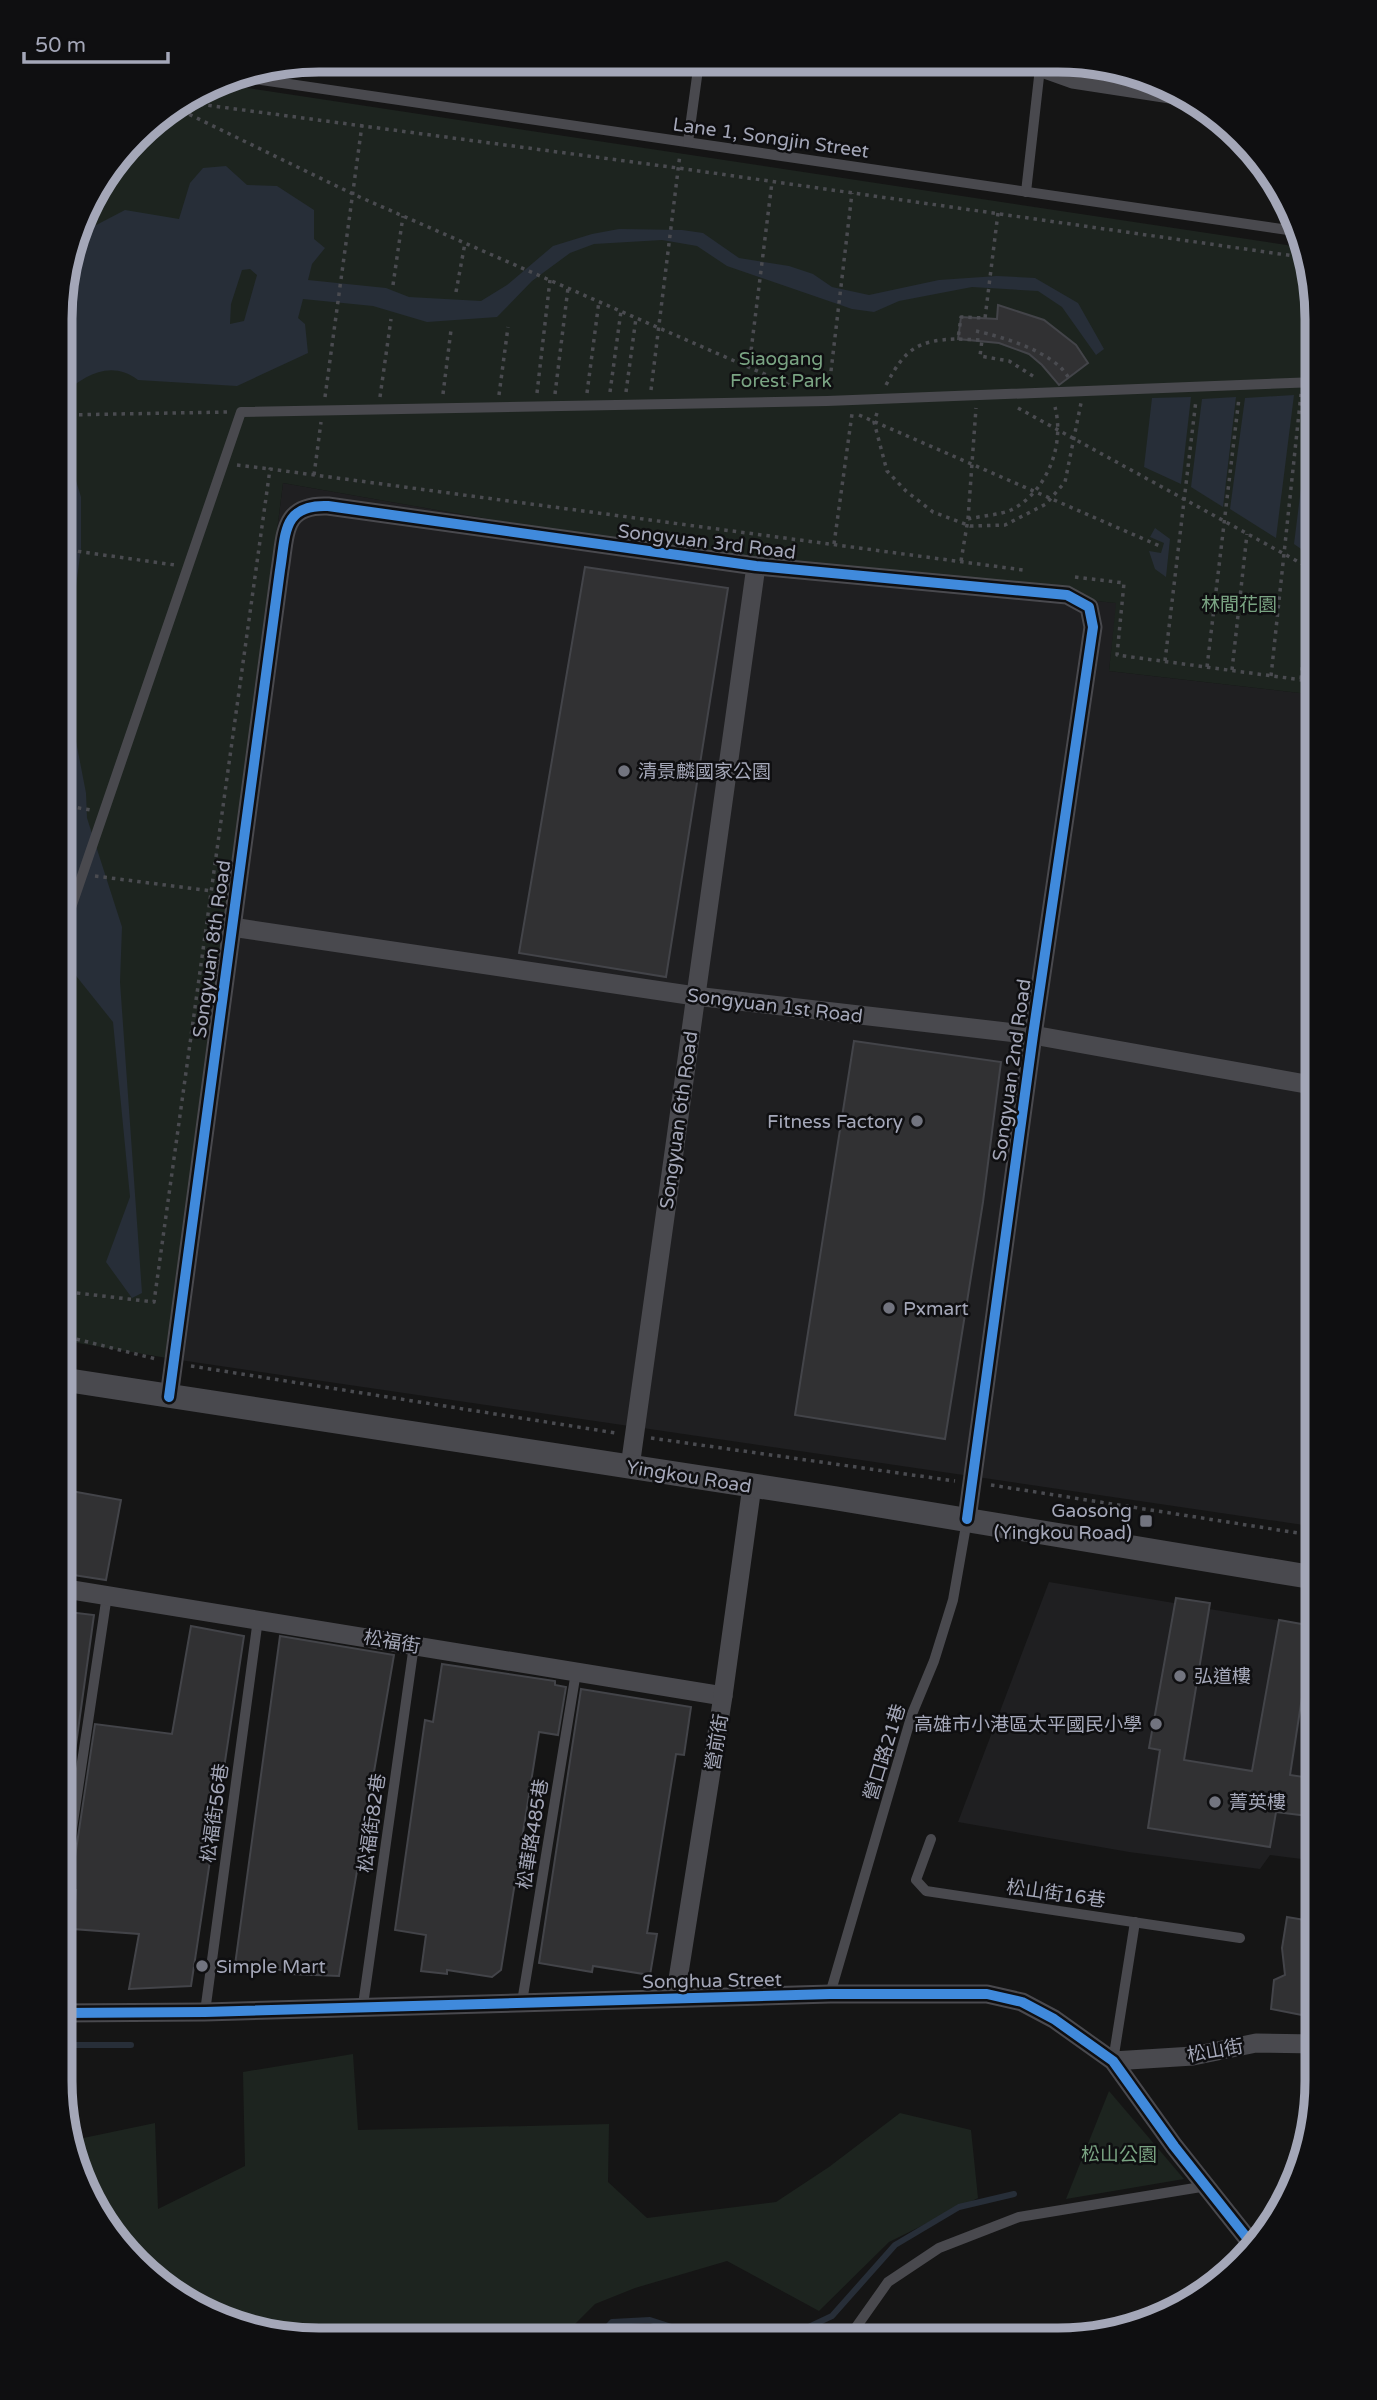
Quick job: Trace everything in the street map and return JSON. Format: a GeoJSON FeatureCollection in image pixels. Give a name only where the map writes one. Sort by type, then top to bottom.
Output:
{"type":"FeatureCollection","features":[{"type":"Feature","properties":{"kind":"street"},"geometry":{"type":"LineString","coordinates":[[1053,72],[1073,79],[1154,92]]}},
{"type":"Feature","properties":{"kind":"street","name":"Songyuan 3rd Road"},"geometry":{"type":"LineString","coordinates":[[299,509],[328,506],[757,566],[1067,595],[1089,607],[1093,627]]}},
{"type":"Feature","properties":{"kind":"street","name":"Songyuan 8th Road"},"geometry":{"type":"LineString","coordinates":[[169,1397],[280,570],[291,518],[299,509]]}},
{"type":"Feature","properties":{"kind":"street","name":"Songyuan 6th Road"},"geometry":{"type":"LineString","coordinates":[[630,1467],[757,566]]}},
{"type":"Feature","properties":{"kind":"street","name":"Songyuan 2nd Road"},"geometry":{"type":"LineString","coordinates":[[967,1519],[1032,1035],[1093,627]]}},
{"type":"Feature","properties":{"kind":"street","name":"Songyuan 1st Road"},"geometry":{"type":"LineString","coordinates":[[232,927],[695,996],[1032,1035],[1305,1084]]}},
{"type":"Feature","properties":{"kind":"street","name":"Yingkou Road"},"geometry":{"type":"LineString","coordinates":[[72,1381],[967,1519],[1305,1576]]}},
{"type":"Feature","properties":{"kind":"street","name":"營前街"},"geometry":{"type":"LineString","coordinates":[[675,1998],[723,1696],[752,1486]]}},
{"type":"Feature","properties":{"kind":"street","name":"松福街"},"geometry":{"type":"LineString","coordinates":[[72,1590],[723,1696]]}},
{"type":"Feature","properties":{"kind":"street","name":"Songhua Street"},"geometry":{"type":"LineString","coordinates":[[72,2013],[205,2012],[830,1994],[987,1994],[1022,2002],[1054,2020],[1114,2061],[1174,2146],[1248,2239]]}},
{"type":"Feature","properties":{"kind":"street","name":"松山街"},"geometry":{"type":"LineString","coordinates":[[1114,2061],[1193,2056],[1256,2043],[1305,2044]]}},
{"type":"Feature","properties":{"kind":"lane"},"geometry":{"type":"LineString","coordinates":[[685,142],[697,72]]}},
{"type":"Feature","properties":{"kind":"lane"},"geometry":{"type":"LineString","coordinates":[[1026,192],[1035,72]]}},
{"type":"Feature","properties":{"kind":"lane","name":"Lane 1, Songjin Street"},"geometry":{"type":"LineString","coordinates":[[257,79],[1288,230]]}},
{"type":"Feature","properties":{"kind":"lane"},"geometry":{"type":"LineString","coordinates":[[72,905],[241,412],[827,401],[1303,383]]}},
{"type":"Feature","properties":{"kind":"lane","name":"營口路21巷"},"geometry":{"type":"LineString","coordinates":[[830,1994],[912,1714],[934,1661],[953,1600],[967,1519]]}},
{"type":"Feature","properties":{"kind":"lane"},"geometry":{"type":"LineString","coordinates":[[72,1829],[107,1595]]}},
{"type":"Feature","properties":{"kind":"lane","name":"松福街56巷"},"geometry":{"type":"LineString","coordinates":[[205,2012],[258,1619]]}},
{"type":"Feature","properties":{"kind":"lane","name":"松福街82巷"},"geometry":{"type":"LineString","coordinates":[[363,2006],[414,1645]]}},
{"type":"Feature","properties":{"kind":"lane","name":"松華路485巷"},"geometry":{"type":"LineString","coordinates":[[522,2002],[576,1672]]}},
{"type":"Feature","properties":{"kind":"lane","name":"松山街16巷"},"geometry":{"type":"LineString","coordinates":[[931,1839],[916,1880],[926,1891],[1240,1938]]}},
{"type":"Feature","properties":{"kind":"lane"},"geometry":{"type":"LineString","coordinates":[[1114,2061],[1135,1922]]}},
{"type":"Feature","properties":{"kind":"lane"},"geometry":{"type":"LineString","coordinates":[[855,2328],[888,2282],[939,2248],[1019,2217],[1207,2186]]}},
{"type":"Feature","properties":{"kind":"path"},"geometry":{"type":"LineString","coordinates":[[197,104],[678,168],[1297,256]]}},
{"type":"Feature","properties":{"kind":"path"},"geometry":{"type":"LineString","coordinates":[[183,112],[355,195],[827,401],[852,193]]}},
{"type":"Feature","properties":{"kind":"path"},"geometry":{"type":"LineString","coordinates":[[314,475],[355,195],[362,125]]}},
{"type":"Feature","properties":{"kind":"path"},"geometry":{"type":"LineString","coordinates":[[649,404],[678,168],[685,142]]}},
{"type":"Feature","properties":{"kind":"path"},"geometry":{"type":"LineString","coordinates":[[749,367],[772,182]]}},
{"type":"Feature","properties":{"kind":"path"},"geometry":{"type":"LineString","coordinates":[[958,339],[961,317],[985,318],[998,214]]}},
{"type":"Feature","properties":{"kind":"path"},"geometry":{"type":"LineString","coordinates":[[393,285],[403,216]]}},
{"type":"Feature","properties":{"kind":"path"},"geometry":{"type":"LineString","coordinates":[[456,292],[465,243]]}},
{"type":"Feature","properties":{"kind":"path"},"geometry":{"type":"LineString","coordinates":[[536,406],[550,280]]}},
{"type":"Feature","properties":{"kind":"path"},"geometry":{"type":"LineString","coordinates":[[553,406],[568,288]]}},
{"type":"Feature","properties":{"kind":"path"},"geometry":{"type":"LineString","coordinates":[[585,405],[598,301]]}},
{"type":"Feature","properties":{"kind":"path"},"geometry":{"type":"LineString","coordinates":[[608,405],[621,311]]}},
{"type":"Feature","properties":{"kind":"path"},"geometry":{"type":"LineString","coordinates":[[625,405],[636,318]]}},
{"type":"Feature","properties":{"kind":"path"},"geometry":{"type":"LineString","coordinates":[[378,409],[391,319]]}},
{"type":"Feature","properties":{"kind":"path"},"geometry":{"type":"LineString","coordinates":[[498,407],[508,327]]}},
{"type":"Feature","properties":{"kind":"path"},"geometry":{"type":"LineString","coordinates":[[442,408],[451,330]]}},
{"type":"Feature","properties":{"kind":"path"},"geometry":{"type":"LineString","coordinates":[[976,331],[1009,338],[1063,368],[1068,376]]}},
{"type":"Feature","properties":{"kind":"path"},"geometry":{"type":"LineString","coordinates":[[968,519],[1010,510],[1036,492],[1052,464],[1058,430],[1051,394],[1042,382],[1009,361],[980,356],[982,340],[932,340],[906,352],[886,384],[874,422],[887,471],[906,491],[933,512],[970,526],[1005,525],[1046,504],[1065,482],[1081,400]]}},
{"type":"Feature","properties":{"kind":"path"},"geometry":{"type":"LineString","coordinates":[[1271,676],[1305,367]]}},
{"type":"Feature","properties":{"kind":"path"},"geometry":{"type":"LineString","coordinates":[[1207,667],[1241,386]]}},
{"type":"Feature","properties":{"kind":"path"},"geometry":{"type":"LineString","coordinates":[[1165,661],[1197,387]]}},
{"type":"Feature","properties":{"kind":"path"},"geometry":{"type":"LineString","coordinates":[[993,394],[1305,565]]}},
{"type":"Feature","properties":{"kind":"path"},"geometry":{"type":"LineString","coordinates":[[961,562],[968,519],[977,395]]}},
{"type":"Feature","properties":{"kind":"path"},"geometry":{"type":"LineString","coordinates":[[72,415],[241,412]]}},
{"type":"Feature","properties":{"kind":"path"},"geometry":{"type":"LineString","coordinates":[[834,544],[852,412],[1162,547]]}},
{"type":"Feature","properties":{"kind":"path"},"geometry":{"type":"LineString","coordinates":[[223,464],[1029,571]]}},
{"type":"Feature","properties":{"kind":"path"},"geometry":{"type":"LineString","coordinates":[[72,1292],[154,1302],[270,469]]}},
{"type":"Feature","properties":{"kind":"path"},"geometry":{"type":"LineString","coordinates":[[1232,670],[1247,534]]}},
{"type":"Feature","properties":{"kind":"path"},"geometry":{"type":"LineString","coordinates":[[72,551],[188,567]]}},
{"type":"Feature","properties":{"kind":"path"},"geometry":{"type":"LineString","coordinates":[[1070,576],[1124,583],[1117,655],[1305,680]]}},
{"type":"Feature","properties":{"kind":"path"},"geometry":{"type":"LineString","coordinates":[[1301,680],[1305,651]]}},
{"type":"Feature","properties":{"kind":"path"},"geometry":{"type":"LineString","coordinates":[[72,807],[104,811]]}},
{"type":"Feature","properties":{"kind":"path"},"geometry":{"type":"LineString","coordinates":[[82,875],[212,891]]}},
{"type":"Feature","properties":{"kind":"path"},"geometry":{"type":"LineString","coordinates":[[72,1338],[173,1363],[634,1436],[973,1483],[1305,1534]]}},
{"type":"Feature","properties":{"kind":"shaded area"},"geometry":{"type":"Polygon","coordinates":[[[226,166],[247,185],[277,186],[314,210],[314,239],[325,248],[312,264],[308,280],[386,288],[409,297],[481,301],[507,285],[553,246],[619,229],[682,230],[703,233],[739,258],[789,266],[813,274],[832,287],[869,295],[939,280],[997,276],[1035,278],[1078,303],[1104,349],[1096,355],[1062,307],[1038,291],[972,287],[899,301],[874,312],[852,309],[727,266],[697,246],[662,240],[594,244],[570,253],[532,281],[497,317],[427,322],[373,306],[303,299],[298,318],[305,324],[308,353],[237,386],[138,380],[128,374],[108,370],[89,376],[72,387],[72,302],[76,270],[89,229],[125,210],[179,219],[190,183],[203,168],[226,166]],[[250,269],[242,270],[231,304],[230,324],[244,321],[257,275],[250,269]]]}},
{"type":"Feature","properties":{"kind":"shaded area"},"geometry":{"type":"Polygon","coordinates":[[[1294,395],[1276,538],[1230,509],[1245,398],[1294,395]]]}},
{"type":"Feature","properties":{"kind":"shaded area"},"geometry":{"type":"Polygon","coordinates":[[[1191,397],[1181,484],[1144,467],[1152,398],[1191,397]]]}},
{"type":"Feature","properties":{"kind":"shaded area"},"geometry":{"type":"Polygon","coordinates":[[[1236,397],[1223,507],[1191,487],[1202,399],[1236,397]]]}},
{"type":"Feature","properties":{"kind":"shaded area"},"geometry":{"type":"Polygon","coordinates":[[[1305,456],[1305,552],[1294,544],[1305,456]]]}},
{"type":"Feature","properties":{"kind":"shaded area"},"geometry":{"type":"Polygon","coordinates":[[[72,467],[81,497],[81,548],[72,617],[72,467]]]}},
{"type":"Feature","properties":{"kind":"shaded area"},"geometry":{"type":"Polygon","coordinates":[[[283,483],[756,566],[1117,603],[1109,671],[1305,694],[1305,1525],[173,1359],[283,483]]]}},
{"type":"Feature","properties":{"kind":"shaded area"},"geometry":{"type":"Polygon","coordinates":[[[1155,528],[1170,539],[1166,577],[1155,569],[1149,551],[1161,553],[1164,543],[1150,537],[1155,528]]]}},
{"type":"Feature","properties":{"kind":"shaded area"},"geometry":{"type":"Polygon","coordinates":[[[72,720],[86,793],[87,818],[122,927],[120,982],[142,1293],[132,1298],[106,1262],[130,1197],[113,1022],[72,971],[72,720]]]}},
{"type":"Feature","properties":{"kind":"shaded area","name":"高雄市小港區太平國民小學"},"geometry":{"type":"Polygon","coordinates":[[[1049,1582],[1305,1625],[1305,1859],[1270,1855],[1260,1869],[1129,1852],[958,1822],[1049,1582]]]}},
{"type":"Feature","properties":{"kind":"green space","name":"Siaogang Forest Park"},"geometry":{"type":"Polygon","coordinates":[[[236,86],[1294,246],[1301,270],[1305,302],[1305,694],[1109,671],[1116,603],[756,566],[283,483],[173,1359],[72,1342],[72,302],[80,255],[97,209],[113,181],[144,144],[181,113],[209,97],[236,86]]]}},
{"type":"Feature","properties":{"kind":"green space"},"geometry":{"type":"Polygon","coordinates":[[[353,2054],[358,2130],[609,2124],[608,2182],[647,2218],[776,2202],[829,2167],[900,2113],[971,2130],[978,2198],[889,2242],[819,2311],[727,2261],[635,2288],[595,2304],[571,2328],[302,2328],[270,2324],[209,2303],[181,2287],[144,2256],[113,2219],[97,2191],[78,2139],[155,2123],[158,2209],[245,2166],[243,2072],[353,2054]]]}},
{"type":"Feature","properties":{"kind":"green space","name":"松山公園"},"geometry":{"type":"Polygon","coordinates":[[[1109,2091],[1184,2179],[1066,2199],[1109,2091]]]}},
{"type":"Feature","properties":{"kind":"building"},"geometry":{"type":"Polygon","coordinates":[[[998,305],[1044,320],[1076,345],[1088,363],[1059,385],[1029,354],[999,343],[958,339],[961,317],[997,319],[998,305]]]}},
{"type":"Feature","properties":{"kind":"building","name":"清景麟國家公園"},"geometry":{"type":"Polygon","coordinates":[[[585,567],[728,588],[666,977],[519,953],[585,567]]]}},
{"type":"Feature","properties":{"kind":"building","name":"Pxmart"},"geometry":{"type":"Polygon","coordinates":[[[854,1041],[1001,1062],[983,1202],[945,1439],[795,1415],[854,1041]]]}},
{"type":"Feature","properties":{"kind":"building"},"geometry":{"type":"Polygon","coordinates":[[[72,1491],[121,1500],[106,1580],[72,1575],[72,1491]]]}},
{"type":"Feature","properties":{"kind":"building"},"geometry":{"type":"Polygon","coordinates":[[[1176,1598],[1210,1603],[1184,1760],[1252,1771],[1279,1620],[1305,1625],[1305,1678],[1290,1775],[1305,1777],[1305,1816],[1276,1812],[1270,1847],[1148,1828],[1160,1750],[1149,1748],[1176,1598]]]}},
{"type":"Feature","properties":{"kind":"building"},"geometry":{"type":"Polygon","coordinates":[[[72,1612],[94,1615],[72,1774],[72,1612]]]}},
{"type":"Feature","properties":{"kind":"building"},"geometry":{"type":"Polygon","coordinates":[[[191,1626],[244,1636],[191,1986],[129,1989],[139,1934],[73,1929],[76,1890],[72,1890],[72,1877],[95,1724],[172,1734],[191,1626]]]}},
{"type":"Feature","properties":{"kind":"building"},"geometry":{"type":"Polygon","coordinates":[[[280,1636],[394,1655],[339,1976],[290,1974],[290,1971],[235,1965],[280,1636]]]}},
{"type":"Feature","properties":{"kind":"building"},"geometry":{"type":"Polygon","coordinates":[[[442,1664],[555,1681],[555,1685],[566,1687],[558,1735],[539,1732],[501,1970],[492,1977],[447,1970],[447,1974],[421,1971],[426,1935],[395,1930],[425,1720],[433,1722],[442,1664]]]}},
{"type":"Feature","properties":{"kind":"building"},"geometry":{"type":"Polygon","coordinates":[[[581,1689],[691,1707],[684,1755],[676,1754],[647,1933],[657,1934],[650,1975],[593,1966],[592,1972],[539,1963],[581,1689]]]}},
{"type":"Feature","properties":{"kind":"building"},"geometry":{"type":"Polygon","coordinates":[[[1287,1917],[1305,1920],[1305,2016],[1271,2009],[1274,1980],[1285,1975],[1282,1948],[1287,1917]]]}},
{"type":"Feature","properties":{"kind":"waterway"},"geometry":{"type":"LineString","coordinates":[[72,2045],[131,2045]]}},
{"type":"Feature","properties":{"kind":"waterway"},"geometry":{"type":"LineString","coordinates":[[806,2328],[832,2316],[895,2245],[959,2207],[1014,2194]]}},
{"type":"Feature","properties":{"kind":"waterway"},"geometry":{"type":"LineString","coordinates":[[606,2328],[612,2322],[650,2320],[675,2328]]}},
{"type":"Feature","properties":{"kind":"cycle path"},"geometry":{"type":"LineString","coordinates":[[169,1397],[284,545],[289,524],[294,516],[302,510],[328,506],[756,566],[1067,595],[1089,607],[1093,627],[1033,1035],[967,1519]]}},
{"type":"Feature","properties":{"kind":"cycle path"},"geometry":{"type":"LineString","coordinates":[[72,2013],[205,2012],[830,1994],[987,1994],[1022,2002],[1054,2019],[1113,2061],[1174,2146],[1248,2239]]}},
{"type":"Feature","properties":{"kind":"place","name":"清景麟國家公園"},"geometry":{"type":"Point","coordinates":[624,771]}},
{"type":"Feature","properties":{"kind":"place","name":"Fitness Factory"},"geometry":{"type":"Point","coordinates":[917,1121]}},
{"type":"Feature","properties":{"kind":"place","name":"Pxmart"},"geometry":{"type":"Point","coordinates":[889,1308]}},
{"type":"Feature","properties":{"kind":"place","name":"Gaosong (Yingkou Road)"},"geometry":{"type":"Point","coordinates":[1146,1521]}},
{"type":"Feature","properties":{"kind":"place","name":"弘道樓"},"geometry":{"type":"Point","coordinates":[1180,1676]}},
{"type":"Feature","properties":{"kind":"place","name":"高雄市小港區太平國民小學"},"geometry":{"type":"Point","coordinates":[1156,1724]}},
{"type":"Feature","properties":{"kind":"place","name":"菁英樓"},"geometry":{"type":"Point","coordinates":[1215,1802]}},
{"type":"Feature","properties":{"kind":"place","name":"Simple Mart"},"geometry":{"type":"Point","coordinates":[202,1966]}},
{"type":"Feature","properties":{"kind":"park label","name":"林間花園"},"geometry":{"type":"Point","coordinates":[1239,604]}}]}
